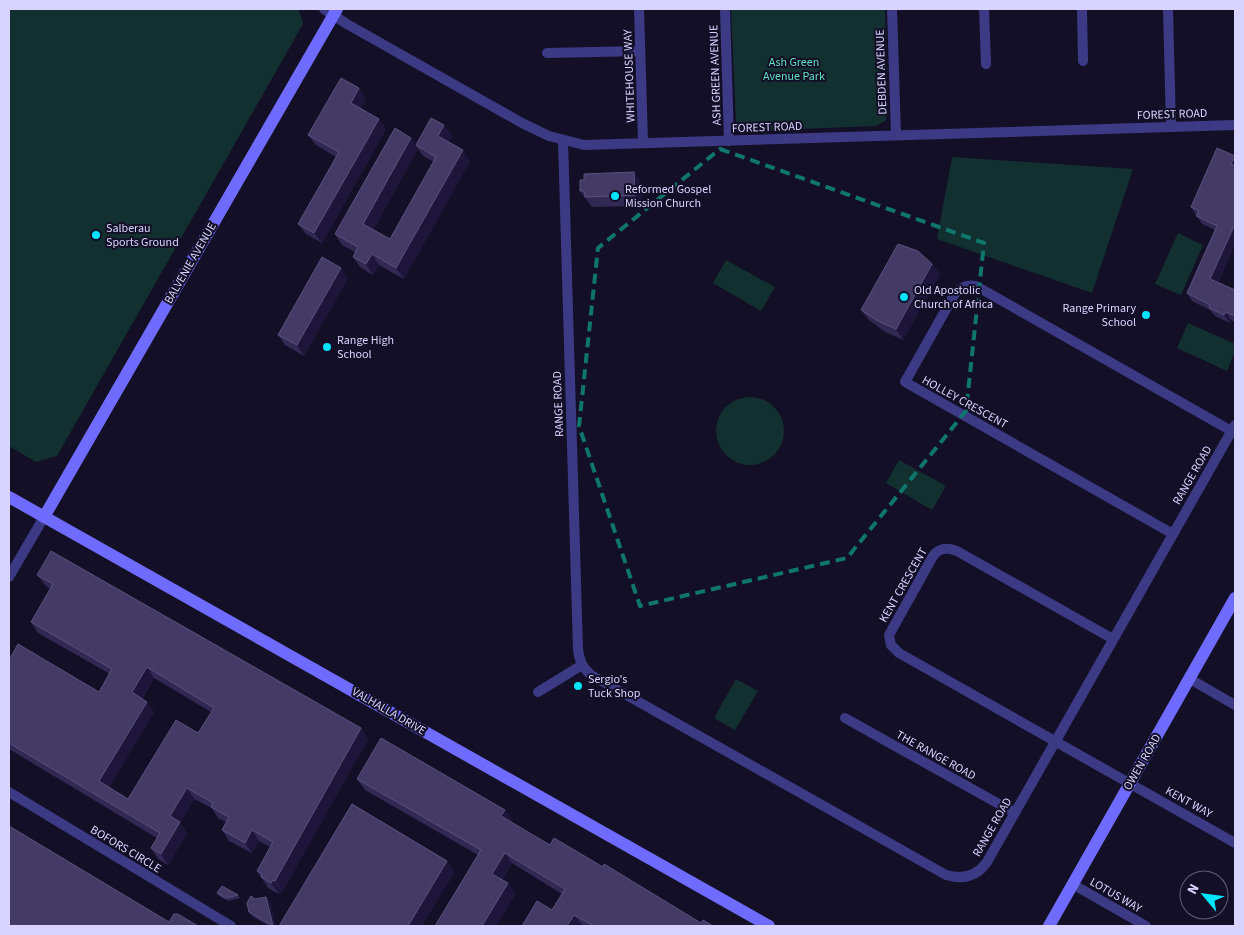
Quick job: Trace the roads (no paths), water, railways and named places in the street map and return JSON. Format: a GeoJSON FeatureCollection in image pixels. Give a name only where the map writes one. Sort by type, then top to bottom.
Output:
{"type":"FeatureCollection","features":[{"type":"Feature","properties":{"kind":"street","name":"WHITEHOUSE WAY"},"geometry":{"type":"LineString","coordinates":[[639,9],[643,143]]}},
{"type":"Feature","properties":{"kind":"street","name":"ASH GREEN AVENUE"},"geometry":{"type":"LineString","coordinates":[[725,9],[729,141]]}},
{"type":"Feature","properties":{"kind":"street","name":"DEBDEN AVENUE"},"geometry":{"type":"LineString","coordinates":[[892,9],[896,135]]}},
{"type":"Feature","properties":{"kind":"street"},"geometry":{"type":"LineString","coordinates":[[984,9],[986,64]]}},
{"type":"Feature","properties":{"kind":"street"},"geometry":{"type":"LineString","coordinates":[[1082,9],[1083,61]]}},
{"type":"Feature","properties":{"kind":"street"},"geometry":{"type":"LineString","coordinates":[[1168,9],[1171,127]]}},
{"type":"Feature","properties":{"kind":"street","name":"FOREST ROAD"},"geometry":{"type":"LineString","coordinates":[[331,11],[522,124],[563,141],[584,145],[1235,125]]}},
{"type":"Feature","properties":{"kind":"street","name":"BALVENIE AVENUE"},"geometry":{"type":"LineString","coordinates":[[44,517],[331,11]]}},
{"type":"Feature","properties":{"kind":"street"},"geometry":{"type":"LineString","coordinates":[[547,52],[640,51]]}},
{"type":"Feature","properties":{"kind":"street","name":"RANGE ROAD"},"geometry":{"type":"LineString","coordinates":[[563,141],[578,649],[582,665],[591,675],[946,875],[963,877],[978,872],[987,862],[1234,430]]}},
{"type":"Feature","properties":{"kind":"street","name":"HOLLEY CRESCENT"},"geometry":{"type":"LineString","coordinates":[[1173,534],[905,382],[954,295],[962,287],[967,285],[976,286],[1234,430]]}},
{"type":"Feature","properties":{"kind":"street","name":"VALHALLA DRIVE"},"geometry":{"type":"LineString","coordinates":[[9,497],[769,926]]}},
{"type":"Feature","properties":{"kind":"street"},"geometry":{"type":"LineString","coordinates":[[9,576],[44,517]]}},
{"type":"Feature","properties":{"kind":"street","name":"KENT CRESCENT"},"geometry":{"type":"LineString","coordinates":[[1113,639],[957,551],[947,548],[942,549],[933,556],[889,635],[891,645],[899,653],[1130,783]]}},
{"type":"Feature","properties":{"kind":"street","name":"OWEN ROAD"},"geometry":{"type":"LineString","coordinates":[[1050,926],[1235,598]]}},
{"type":"Feature","properties":{"kind":"street"},"geometry":{"type":"LineString","coordinates":[[538,692],[582,665]]}},
{"type":"Feature","properties":{"kind":"street"},"geometry":{"type":"LineString","coordinates":[[1190,679],[1235,705]]}},
{"type":"Feature","properties":{"kind":"street","name":"THE RANGE ROAD"},"geometry":{"type":"LineString","coordinates":[[845,718],[1014,813]]}},
{"type":"Feature","properties":{"kind":"street","name":"KENT WAY"},"geometry":{"type":"LineString","coordinates":[[1130,783],[1235,843]]}},
{"type":"Feature","properties":{"kind":"street","name":"BOFORS CIRCLE"},"geometry":{"type":"LineString","coordinates":[[9,792],[231,926]]}},
{"type":"Feature","properties":{"kind":"street","name":"LOTUS WAY"},"geometry":{"type":"LineString","coordinates":[[1074,885],[1146,926]]}},
{"type":"Feature","properties":{"kind":"place","name":"Reformed Gospel Mission Church"},"geometry":{"type":"Point","coordinates":[615,196]}},
{"type":"Feature","properties":{"kind":"place","name":"Salberau Sports Ground"},"geometry":{"type":"Point","coordinates":[96,235]}},
{"type":"Feature","properties":{"kind":"place","name":"Old Apostolic Church of Africa"},"geometry":{"type":"Point","coordinates":[904,297]}},
{"type":"Feature","properties":{"kind":"place","name":"Range Primary School"},"geometry":{"type":"Point","coordinates":[1146,315]}},
{"type":"Feature","properties":{"kind":"place","name":"Range High School"},"geometry":{"type":"Point","coordinates":[327,347]}},
{"type":"Feature","properties":{"kind":"place","name":"Sergio's Tuck Shop"},"geometry":{"type":"Point","coordinates":[578,686]}},
{"type":"Feature","properties":{"kind":"park label","name":"Ash Green Avenue Park"},"geometry":{"type":"Point","coordinates":[794,69]}}]}
